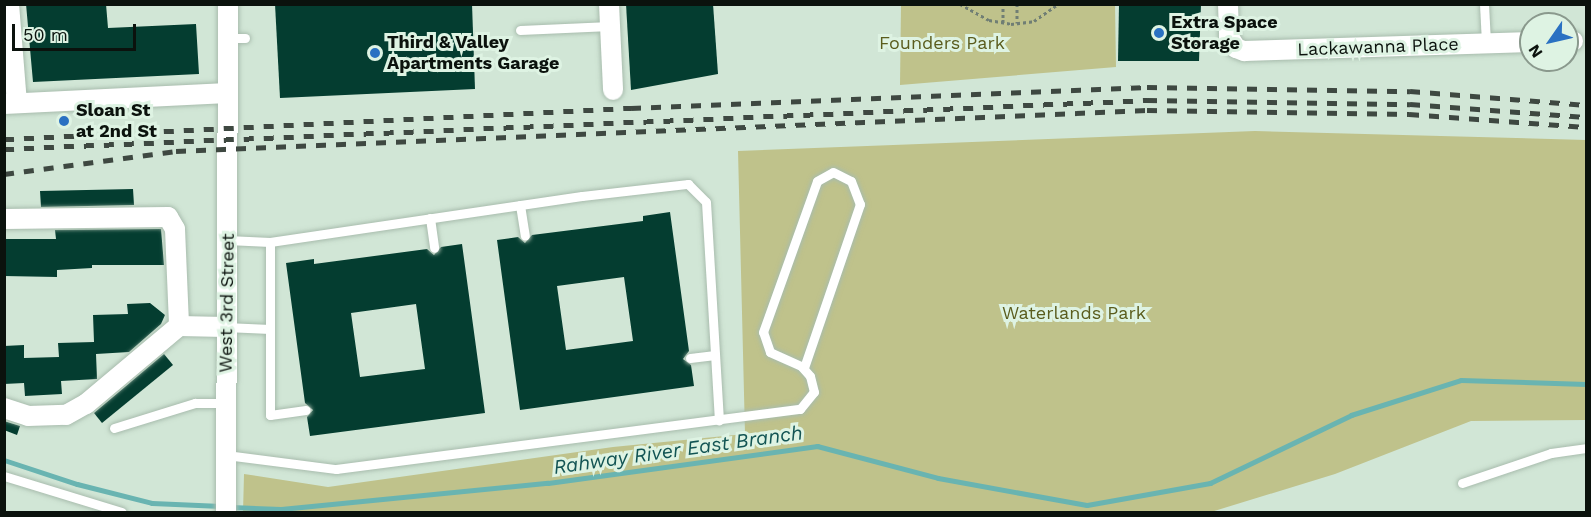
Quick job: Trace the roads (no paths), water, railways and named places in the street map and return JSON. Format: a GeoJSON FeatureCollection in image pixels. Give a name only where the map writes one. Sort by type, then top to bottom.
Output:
{"type":"FeatureCollection","features":[{"type":"Feature","properties":{"kind":"street"},"geometry":{"type":"LineString","coordinates":[[9,4],[11,103],[228,93]]}},
{"type":"Feature","properties":{"kind":"street","name":"West 3rd Street"},"geometry":{"type":"LineString","coordinates":[[226,513],[225,327],[228,93],[237,38],[228,4]]}},
{"type":"Feature","properties":{"kind":"street"},"geometry":{"type":"LineString","coordinates":[[609,4],[613,90]]}},
{"type":"Feature","properties":{"kind":"street","name":"Lackawanna Place"},"geometry":{"type":"LineString","coordinates":[[1227,4],[1229,38],[1236,48],[1244,51],[1519,42]]}},
{"type":"Feature","properties":{"kind":"street"},"geometry":{"type":"LineString","coordinates":[[4,219],[161,214],[168,217],[175,229],[179,326]]}},
{"type":"Feature","properties":{"kind":"street"},"geometry":{"type":"LineString","coordinates":[[4,408],[50,418],[78,410],[179,326],[225,327]]}},
{"type":"Feature","properties":{"kind":"lane"},"geometry":{"type":"LineString","coordinates":[[1484,4],[1486,43]]}},
{"type":"Feature","properties":{"kind":"lane"},"geometry":{"type":"LineString","coordinates":[[520,30],[610,26]]}},
{"type":"Feature","properties":{"kind":"lane"},"geometry":{"type":"LineString","coordinates":[[226,455],[336,469],[800,409],[814,392],[804,368],[860,204],[851,181],[832,172],[817,181],[763,332],[766,347],[775,357],[804,368]]}},
{"type":"Feature","properties":{"kind":"lane"},"geometry":{"type":"LineString","coordinates":[[227,240],[270,242],[520,205],[688,184],[706,202],[713,355],[719,421]]}},
{"type":"Feature","properties":{"kind":"lane"},"geometry":{"type":"LineString","coordinates":[[520,205],[525,236]]}},
{"type":"Feature","properties":{"kind":"lane"},"geometry":{"type":"LineString","coordinates":[[430,218],[434,248]]}},
{"type":"Feature","properties":{"kind":"lane"},"geometry":{"type":"LineString","coordinates":[[270,242],[270,415],[306,410]]}},
{"type":"Feature","properties":{"kind":"lane"},"geometry":{"type":"LineString","coordinates":[[225,327],[270,328]]}},
{"type":"Feature","properties":{"kind":"lane"},"geometry":{"type":"LineString","coordinates":[[690,358],[713,355]]}},
{"type":"Feature","properties":{"kind":"lane"},"geometry":{"type":"LineString","coordinates":[[114,428],[195,403],[226,403]]}},
{"type":"Feature","properties":{"kind":"lane"},"geometry":{"type":"LineString","coordinates":[[1462,483],[1551,453],[1587,448]]}},
{"type":"Feature","properties":{"kind":"lane"},"geometry":{"type":"LineString","coordinates":[[4,476],[122,513]]}},
{"type":"Feature","properties":{"kind":"waterway","name":"Rahway River East Branch"},"geometry":{"type":"LineString","coordinates":[[231,507],[281,509],[548,483],[817,446],[938,478],[1087,505],[1210,483],[1351,415],[1461,380],[1586,384]]}},
{"type":"Feature","properties":{"kind":"waterway","name":"Rahway River East Branch"},"geometry":{"type":"LineString","coordinates":[[4,460],[77,484],[152,503],[221,506]]}},
{"type":"Feature","properties":{"kind":"railway"},"geometry":{"type":"LineString","coordinates":[[4,139],[631,108],[1147,87],[1410,91],[1586,105]]}},
{"type":"Feature","properties":{"kind":"railway"},"geometry":{"type":"LineString","coordinates":[[4,149],[1147,100],[1410,104],[1586,117]]}},
{"type":"Feature","properties":{"kind":"railway"},"geometry":{"type":"LineString","coordinates":[[4,174],[176,151],[1147,110],[1409,114],[1586,127]]}},
{"type":"Feature","properties":{"kind":"place","name":"Extra Space Storage"},"geometry":{"type":"Point","coordinates":[1159,33]}},
{"type":"Feature","properties":{"kind":"place","name":"Third & Valley Apartments Garage"},"geometry":{"type":"Point","coordinates":[375,53]}},
{"type":"Feature","properties":{"kind":"place","name":"Sloan St at 2nd St"},"geometry":{"type":"Point","coordinates":[64,121]}},
{"type":"Feature","properties":{"kind":"park label","name":"Founders Park"},"geometry":{"type":"Point","coordinates":[942,43]}},
{"type":"Feature","properties":{"kind":"park label","name":"Waterlands Park"},"geometry":{"type":"Point","coordinates":[1074,313]}}]}
